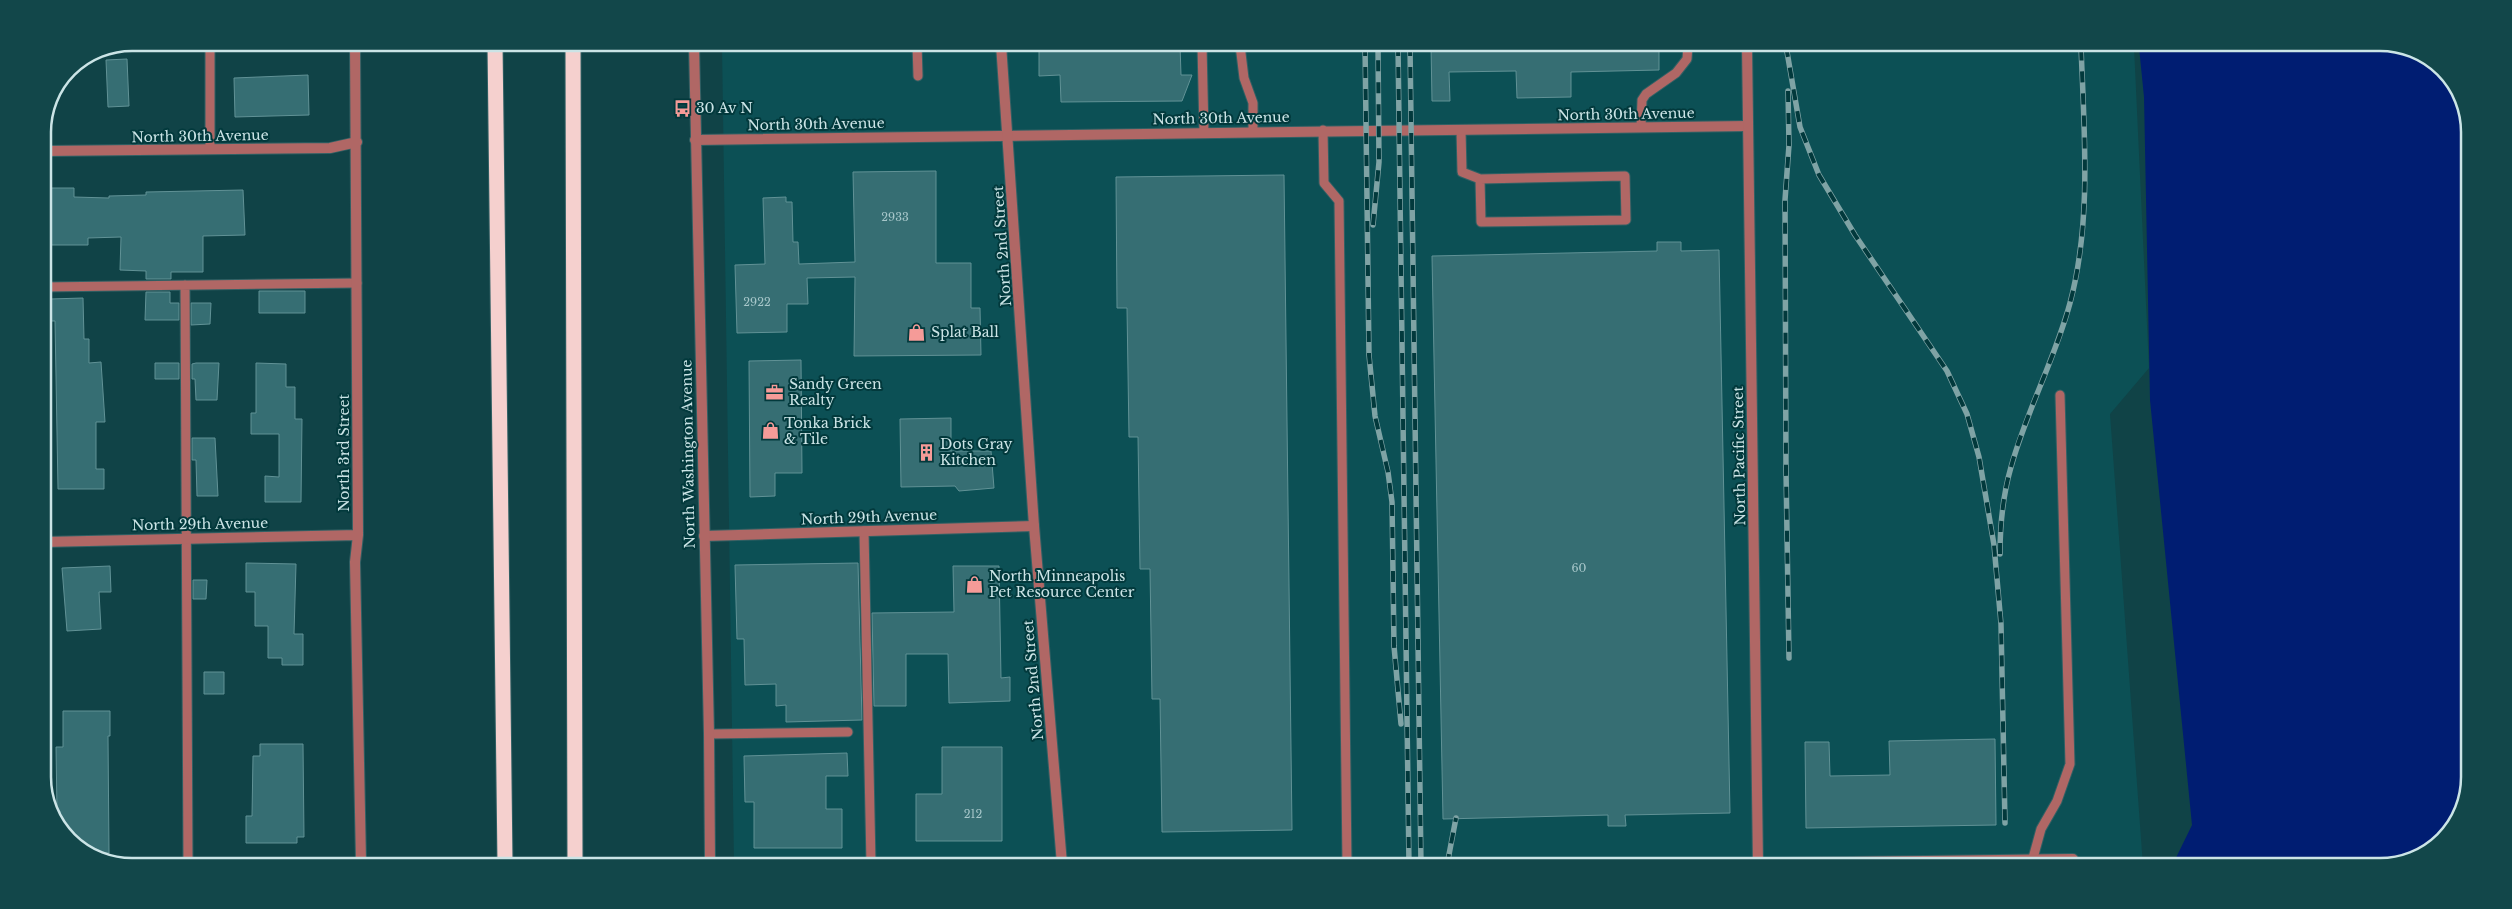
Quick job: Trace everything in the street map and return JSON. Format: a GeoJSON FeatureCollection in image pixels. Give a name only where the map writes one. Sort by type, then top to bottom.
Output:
{"type":"FeatureCollection","features":[{"type":"Feature","properties":{"kind":"highway"},"geometry":{"type":"LineString","coordinates":[[495,51],[505,858]]}},
{"type":"Feature","properties":{"kind":"highway"},"geometry":{"type":"LineString","coordinates":[[573,51],[576,858]]}},
{"type":"Feature","properties":{"kind":"street","name":"North 3rd Street"},"geometry":{"type":"LineString","coordinates":[[355,51],[358,535],[355,562],[361,858]]}},
{"type":"Feature","properties":{"kind":"street","name":"North Washington Avenue"},"geometry":{"type":"LineString","coordinates":[[694,51],[710,858]]}},
{"type":"Feature","properties":{"kind":"street","name":"North 2nd Street"},"geometry":{"type":"LineString","coordinates":[[1002,51],[1034,526],[1062,858]]}},
{"type":"Feature","properties":{"kind":"street","name":"North Pacific Street"},"geometry":{"type":"LineString","coordinates":[[1747,51],[1758,858]]}},
{"type":"Feature","properties":{"kind":"street","name":"North 30th Avenue"},"geometry":{"type":"LineString","coordinates":[[695,140],[1323,130],[1365,132],[1748,126]]}},
{"type":"Feature","properties":{"kind":"street","name":"North 30th Avenue"},"geometry":{"type":"LineString","coordinates":[[51,151],[330,148],[356,142]]}},
{"type":"Feature","properties":{"kind":"street","name":"North 29th Avenue"},"geometry":{"type":"LineString","coordinates":[[704,536],[1034,526]]}},
{"type":"Feature","properties":{"kind":"street","name":"North 29th Avenue"},"geometry":{"type":"LineString","coordinates":[[51,542],[358,535]]}},
{"type":"Feature","properties":{"kind":"lane"},"geometry":{"type":"LineString","coordinates":[[210,51],[210,149]]}},
{"type":"Feature","properties":{"kind":"lane"},"geometry":{"type":"LineString","coordinates":[[917,51],[918,76]]}},
{"type":"Feature","properties":{"kind":"lane"},"geometry":{"type":"LineString","coordinates":[[1202,51],[1204,133]]}},
{"type":"Feature","properties":{"kind":"lane"},"geometry":{"type":"LineString","coordinates":[[1241,51],[1244,78],[1253,103],[1253,132]]}},
{"type":"Feature","properties":{"kind":"lane"},"geometry":{"type":"LineString","coordinates":[[1641,127],[1642,100],[1646,94],[1676,73],[1687,59],[1688,51]]}},
{"type":"Feature","properties":{"kind":"lane"},"geometry":{"type":"LineString","coordinates":[[1323,130],[1324,183],[1339,201],[1347,858]]}},
{"type":"Feature","properties":{"kind":"lane"},"geometry":{"type":"LineString","coordinates":[[1461,130],[1462,172],[1480,179],[1625,176],[1626,220],[1480,222],[1480,179]]}},
{"type":"Feature","properties":{"kind":"lane"},"geometry":{"type":"LineString","coordinates":[[51,287],[357,283]]}},
{"type":"Feature","properties":{"kind":"lane"},"geometry":{"type":"LineString","coordinates":[[186,285],[188,858]]}},
{"type":"Feature","properties":{"kind":"lane"},"geometry":{"type":"LineString","coordinates":[[2033,858],[2041,829],[2057,801],[2070,764],[2060,395]]}},
{"type":"Feature","properties":{"kind":"lane"},"geometry":{"type":"LineString","coordinates":[[864,531],[871,858]]}},
{"type":"Feature","properties":{"kind":"lane"},"geometry":{"type":"LineString","coordinates":[[709,734],[848,732]]}},
{"type":"Feature","properties":{"kind":"shaded area"},"geometry":{"type":"Polygon","coordinates":[[[722,51],[2134,51],[2149,368],[2110,414],[2142,858],[734,858],[722,51]]]}},
{"type":"Feature","properties":{"kind":"shaded area"},"geometry":{"type":"Polygon","coordinates":[[[2139,51],[2380,51],[2406,56],[2429,68],[2444,83],[2456,106],[2461,127],[2461,777],[2456,803],[2444,826],[2425,844],[2401,855],[2380,858],[2176,858],[2192,825],[2150,400],[2144,97],[2139,51]]]}},
{"type":"Feature","properties":{"kind":"building"},"geometry":{"type":"Polygon","coordinates":[[[1039,51],[1180,51],[1181,75],[1192,75],[1182,101],[1061,102],[1060,75],[1039,76],[1039,51]]]}},
{"type":"Feature","properties":{"kind":"building"},"geometry":{"type":"Polygon","coordinates":[[[1431,51],[1659,51],[1659,70],[1571,72],[1571,97],[1517,98],[1516,71],[1449,72],[1450,101],[1432,101],[1431,51]]]}},
{"type":"Feature","properties":{"kind":"building"},"geometry":{"type":"Polygon","coordinates":[[[127,59],[129,106],[108,107],[106,60],[127,59]]]}},
{"type":"Feature","properties":{"kind":"building"},"geometry":{"type":"Polygon","coordinates":[[[308,75],[309,115],[235,117],[234,78],[308,75]]]}},
{"type":"Feature","properties":{"kind":"building"},"geometry":{"type":"Polygon","coordinates":[[[936,171],[936,263],[971,263],[971,308],[980,308],[981,355],[854,356],[855,277],[807,278],[808,304],[787,304],[787,332],[737,333],[735,265],[765,264],[763,198],[786,197],[786,202],[792,202],[793,242],[798,242],[799,264],[855,262],[853,172],[936,171]]]}},
{"type":"Feature","properties":{"kind":"building"},"geometry":{"type":"Polygon","coordinates":[[[1284,175],[1292,830],[1162,832],[1160,699],[1152,699],[1150,569],[1140,569],[1138,437],[1129,437],[1127,308],[1117,308],[1116,177],[1284,175]]]}},
{"type":"Feature","properties":{"kind":"building"},"geometry":{"type":"Polygon","coordinates":[[[51,188],[74,188],[74,197],[109,198],[109,196],[146,195],[146,192],[243,190],[245,235],[203,236],[203,272],[171,272],[171,279],[146,279],[146,271],[120,270],[121,237],[88,238],[88,245],[51,245],[51,188]]]}},
{"type":"Feature","properties":{"kind":"building"},"geometry":{"type":"Polygon","coordinates":[[[1657,242],[1681,242],[1681,251],[1719,250],[1730,813],[1625,815],[1626,826],[1608,826],[1608,815],[1443,819],[1432,256],[1657,251],[1657,242]]]}},
{"type":"Feature","properties":{"kind":"building"},"geometry":{"type":"Polygon","coordinates":[[[259,291],[305,291],[305,313],[259,313],[259,291]]]}},
{"type":"Feature","properties":{"kind":"building"},"geometry":{"type":"Polygon","coordinates":[[[146,292],[170,292],[170,303],[179,303],[179,320],[145,320],[146,292]]]}},
{"type":"Feature","properties":{"kind":"building"},"geometry":{"type":"Polygon","coordinates":[[[83,298],[84,339],[89,339],[89,363],[101,362],[105,422],[96,422],[96,469],[104,469],[104,489],[58,489],[55,321],[51,321],[51,299],[83,298]]]}},
{"type":"Feature","properties":{"kind":"building"},"geometry":{"type":"Polygon","coordinates":[[[191,303],[211,303],[210,324],[191,325],[191,303]]]}},
{"type":"Feature","properties":{"kind":"building"},"geometry":{"type":"Polygon","coordinates":[[[801,360],[802,473],[775,473],[775,496],[750,497],[749,361],[801,360]]]}},
{"type":"Feature","properties":{"kind":"building"},"geometry":{"type":"Polygon","coordinates":[[[155,363],[179,363],[179,379],[155,379],[155,363]]]}},
{"type":"Feature","properties":{"kind":"building"},"geometry":{"type":"Polygon","coordinates":[[[219,363],[217,400],[196,400],[195,379],[192,379],[192,364],[219,363]]]}},
{"type":"Feature","properties":{"kind":"building"},"geometry":{"type":"Polygon","coordinates":[[[256,363],[286,364],[286,387],[295,387],[295,419],[302,419],[301,502],[265,502],[265,476],[279,477],[279,434],[251,434],[251,413],[256,413],[256,363]]]}},
{"type":"Feature","properties":{"kind":"building","name":"Dots Gray Kitchen"},"geometry":{"type":"Polygon","coordinates":[[[951,418],[951,451],[991,451],[994,488],[959,491],[955,486],[901,487],[900,419],[951,418]]]}},
{"type":"Feature","properties":{"kind":"building"},"geometry":{"type":"Polygon","coordinates":[[[192,438],[215,438],[218,496],[197,496],[196,460],[192,460],[192,438]]]}},
{"type":"Feature","properties":{"kind":"building"},"geometry":{"type":"Polygon","coordinates":[[[246,563],[296,564],[294,634],[303,634],[303,665],[282,665],[282,658],[268,658],[268,626],[255,626],[255,592],[246,592],[246,563]]]}},
{"type":"Feature","properties":{"kind":"building"},"geometry":{"type":"Polygon","coordinates":[[[858,563],[862,720],[786,722],[786,705],[776,706],[776,684],[745,685],[744,639],[737,639],[735,565],[858,563]]]}},
{"type":"Feature","properties":{"kind":"building"},"geometry":{"type":"Polygon","coordinates":[[[110,566],[111,592],[99,592],[101,629],[67,631],[62,568],[110,566]]]}},
{"type":"Feature","properties":{"kind":"building"},"geometry":{"type":"Polygon","coordinates":[[[953,566],[999,566],[1001,678],[1010,677],[1010,701],[949,703],[948,654],[906,654],[906,706],[874,706],[872,613],[954,612],[953,566]]]}},
{"type":"Feature","properties":{"kind":"building"},"geometry":{"type":"Polygon","coordinates":[[[193,580],[207,580],[206,599],[193,599],[193,580]]]}},
{"type":"Feature","properties":{"kind":"building"},"geometry":{"type":"Polygon","coordinates":[[[204,672],[224,672],[224,694],[204,694],[204,672]]]}},
{"type":"Feature","properties":{"kind":"building"},"geometry":{"type":"Polygon","coordinates":[[[63,711],[110,711],[110,736],[108,736],[109,853],[96,849],[79,838],[68,826],[57,808],[56,747],[63,747],[63,711]]]}},
{"type":"Feature","properties":{"kind":"building"},"geometry":{"type":"Polygon","coordinates":[[[1995,739],[1996,825],[1806,828],[1805,742],[1829,742],[1830,776],[1890,775],[1889,741],[1995,739]]]}},
{"type":"Feature","properties":{"kind":"building"},"geometry":{"type":"Polygon","coordinates":[[[260,744],[303,744],[304,837],[297,837],[297,843],[246,843],[246,816],[252,816],[253,756],[260,756],[260,744]]]}},
{"type":"Feature","properties":{"kind":"building"},"geometry":{"type":"Polygon","coordinates":[[[942,747],[1002,747],[1002,841],[916,841],[916,794],[942,794],[942,747]]]}},
{"type":"Feature","properties":{"kind":"building"},"geometry":{"type":"Polygon","coordinates":[[[847,753],[848,776],[826,776],[826,809],[842,809],[842,848],[754,848],[754,802],[745,802],[744,756],[847,753]]]}},
{"type":"Feature","properties":{"kind":"railway"},"geometry":{"type":"LineString","coordinates":[[1365,51],[1369,355],[1375,416],[1388,472],[1392,502],[1394,646],[1401,724]]}},
{"type":"Feature","properties":{"kind":"railway"},"geometry":{"type":"LineString","coordinates":[[1373,225],[1379,162],[1378,51]]}},
{"type":"Feature","properties":{"kind":"railway"},"geometry":{"type":"LineString","coordinates":[[1398,51],[1409,858]]}},
{"type":"Feature","properties":{"kind":"railway"},"geometry":{"type":"LineString","coordinates":[[1410,51],[1421,858]]}},
{"type":"Feature","properties":{"kind":"railway"},"geometry":{"type":"LineString","coordinates":[[1787,51],[1800,127],[1819,175],[1855,235],[1947,371],[1967,414],[1979,457],[1994,545],[2001,624],[2005,823]]}},
{"type":"Feature","properties":{"kind":"railway"},"geometry":{"type":"LineString","coordinates":[[2000,554],[2002,510],[2011,467],[2024,426],[2064,324],[2077,272],[2084,208],[2085,176],[2081,51]]}},
{"type":"Feature","properties":{"kind":"railway"},"geometry":{"type":"LineString","coordinates":[[1788,91],[1789,145],[1785,200],[1789,658]]}},
{"type":"Feature","properties":{"kind":"railway"},"geometry":{"type":"LineString","coordinates":[[1448,858],[1456,818]]}},
{"type":"Feature","properties":{"kind":"place","name":"30 Av N"},"geometry":{"type":"Point","coordinates":[682,108]}},
{"type":"Feature","properties":{"kind":"place","name":"Splat Ball"},"geometry":{"type":"Point","coordinates":[917,332]}},
{"type":"Feature","properties":{"kind":"place","name":"Sandy Green Realty"},"geometry":{"type":"Point","coordinates":[775,392]}},
{"type":"Feature","properties":{"kind":"place","name":"Tonka Brick & Tile"},"geometry":{"type":"Point","coordinates":[770,431]}},
{"type":"Feature","properties":{"kind":"place","name":"Dots Gray Kitchen"},"geometry":{"type":"Point","coordinates":[926,452]}},
{"type":"Feature","properties":{"kind":"place","name":"North Minneapolis Pet Resource Center"},"geometry":{"type":"Point","coordinates":[975,584]}}]}
